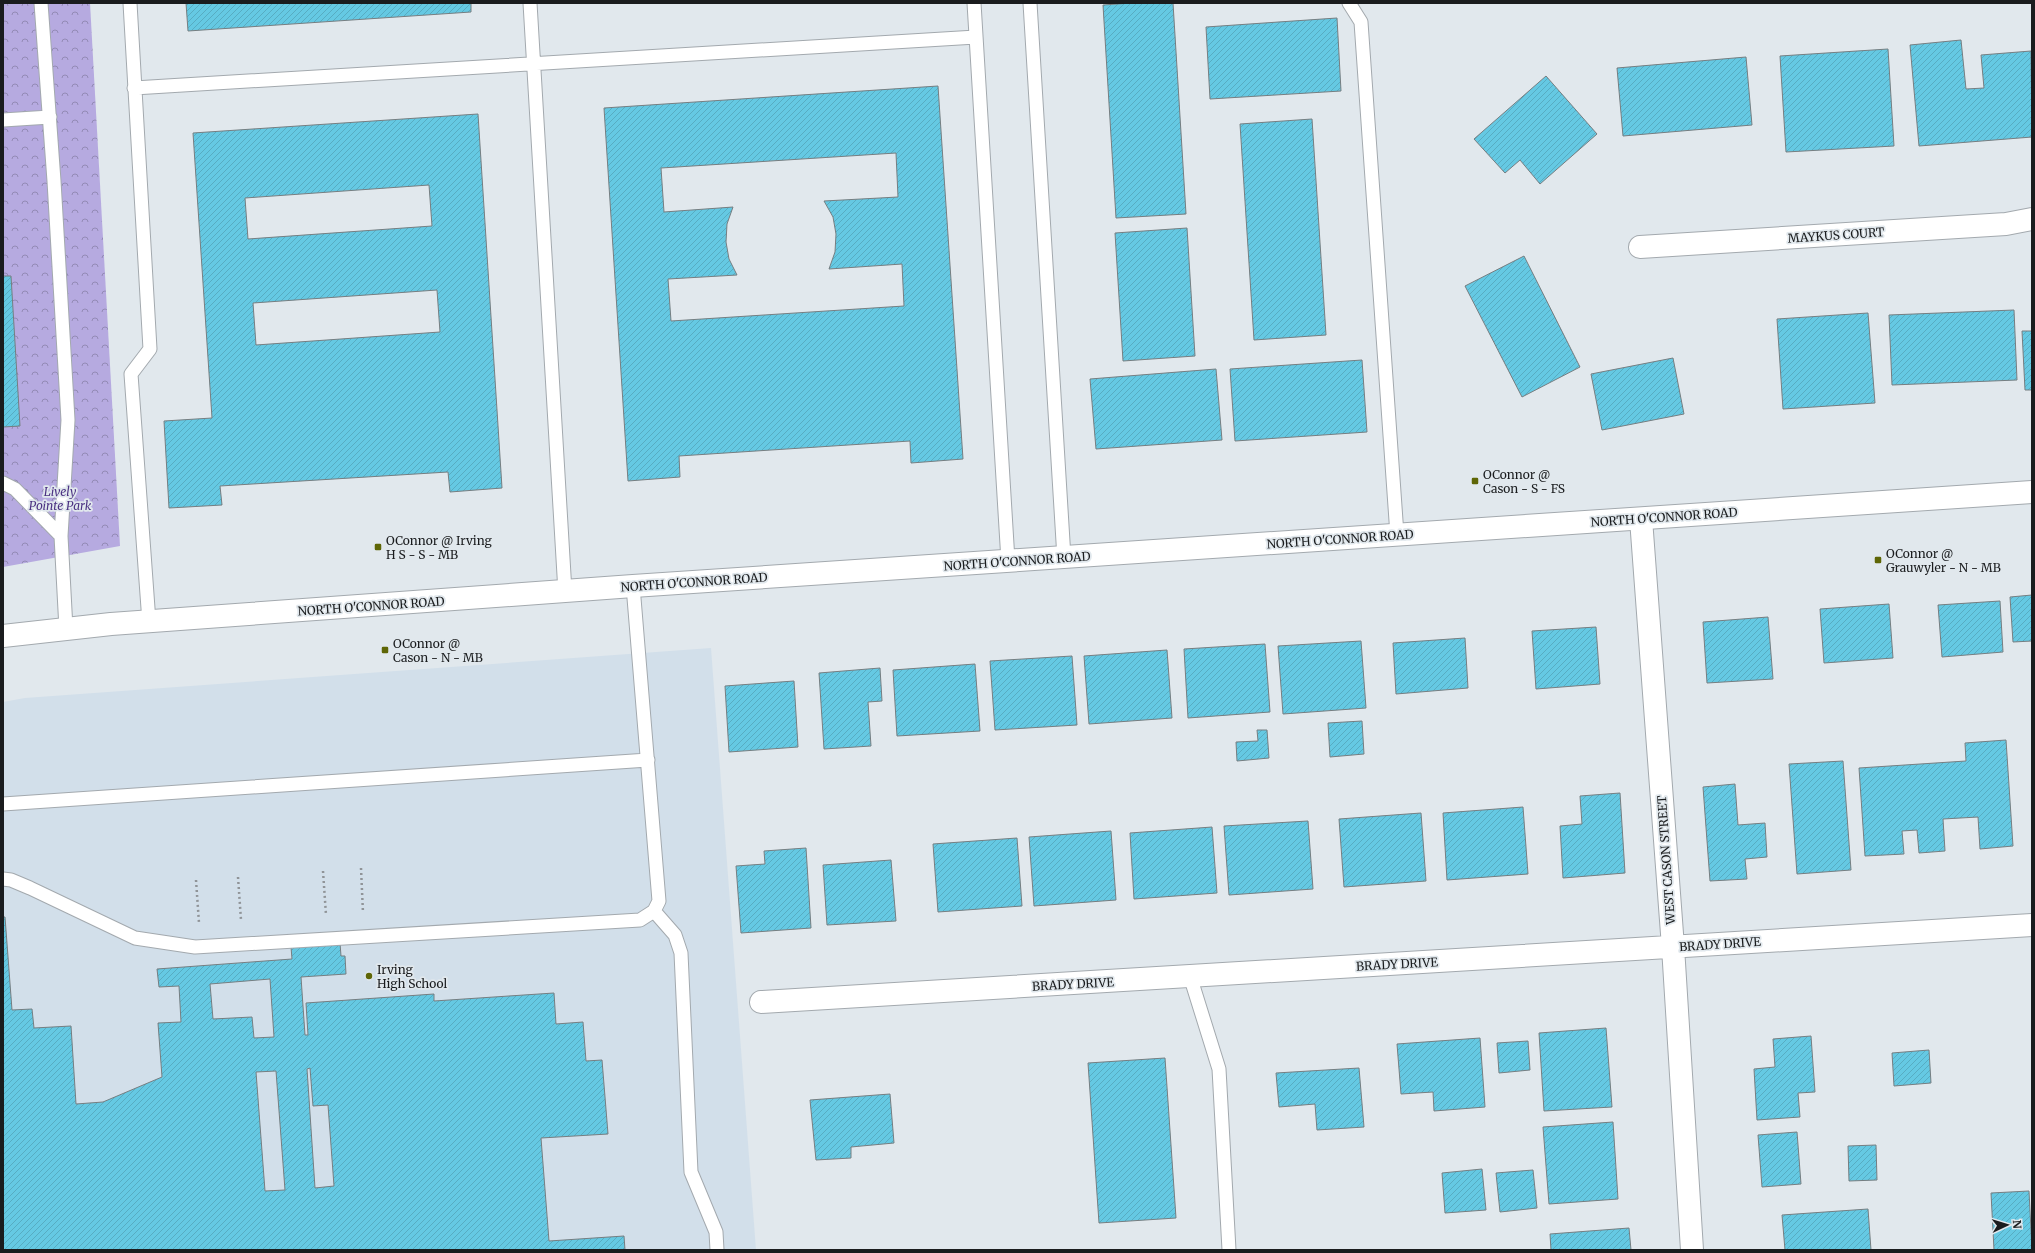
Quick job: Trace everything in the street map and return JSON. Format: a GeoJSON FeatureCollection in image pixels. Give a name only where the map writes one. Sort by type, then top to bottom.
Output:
{"type":"FeatureCollection","features":[{"type":"Feature","properties":{"kind":"street","name":"MAYKUS COURT"},"geometry":{"type":"LineString","coordinates":[[1640,247],[2006,224],[2032,219]]}},
{"type":"Feature","properties":{"kind":"street","name":"NORTH O'CONNOR ROAD"},"geometry":{"type":"LineString","coordinates":[[3,636],[149,622],[633,586],[2032,492]]}},
{"type":"Feature","properties":{"kind":"street","name":"WEST CASON STREET"},"geometry":{"type":"LineString","coordinates":[[1641,519],[1673,947],[1692,1250]]}},
{"type":"Feature","properties":{"kind":"street","name":"BRADY DRIVE"},"geometry":{"type":"LineString","coordinates":[[761,1002],[2032,926]]}},
{"type":"Feature","properties":{"kind":"lane"},"geometry":{"type":"LineString","coordinates":[[41,3],[50,117],[68,420],[62,536],[66,629]]}},
{"type":"Feature","properties":{"kind":"lane"},"geometry":{"type":"LineString","coordinates":[[130,3],[150,349],[131,374],[149,622]]}},
{"type":"Feature","properties":{"kind":"lane"},"geometry":{"type":"LineString","coordinates":[[530,3],[565,592]]}},
{"type":"Feature","properties":{"kind":"lane"},"geometry":{"type":"LineString","coordinates":[[974,3],[1008,562]]}},
{"type":"Feature","properties":{"kind":"lane"},"geometry":{"type":"LineString","coordinates":[[1030,3],[1064,558]]}},
{"type":"Feature","properties":{"kind":"lane"},"geometry":{"type":"LineString","coordinates":[[1349,3],[1361,22],[1396,535]]}},
{"type":"Feature","properties":{"kind":"lane"},"geometry":{"type":"LineString","coordinates":[[134,88],[976,37]]}},
{"type":"Feature","properties":{"kind":"lane"},"geometry":{"type":"LineString","coordinates":[[3,120],[50,117]]}},
{"type":"Feature","properties":{"kind":"lane"},"geometry":{"type":"LineString","coordinates":[[3,483],[15,489],[62,536]]}},
{"type":"Feature","properties":{"kind":"lane"},"geometry":{"type":"LineString","coordinates":[[3,879],[11,880],[30,888],[135,938],[195,947],[640,920],[654,911],[659,902],[633,586]]}},
{"type":"Feature","properties":{"kind":"lane"},"geometry":{"type":"LineString","coordinates":[[3,804],[648,760]]}},
{"type":"Feature","properties":{"kind":"lane"},"geometry":{"type":"LineString","coordinates":[[654,911],[675,935],[681,953],[691,1172],[716,1232],[717,1250]]}},
{"type":"Feature","properties":{"kind":"lane"},"geometry":{"type":"LineString","coordinates":[[1190,976],[1218,1069],[1229,1250]]}},
{"type":"Feature","properties":{"kind":"path"},"geometry":{"type":"LineString","coordinates":[[357,913],[364,912],[361,868]]}},
{"type":"Feature","properties":{"kind":"path"},"geometry":{"type":"LineString","coordinates":[[323,871],[326,915]]}},
{"type":"Feature","properties":{"kind":"path"},"geometry":{"type":"LineString","coordinates":[[238,877],[241,921]]}},
{"type":"Feature","properties":{"kind":"path"},"geometry":{"type":"LineString","coordinates":[[196,880],[200,923]]}},
{"type":"Feature","properties":{"kind":"path"},"geometry":{"type":"LineString","coordinates":[[318,916],[333,915]]}},
{"type":"Feature","properties":{"kind":"path"},"geometry":{"type":"LineString","coordinates":[[234,921],[248,920]]}},
{"type":"Feature","properties":{"kind":"path"},"geometry":{"type":"LineString","coordinates":[[195,923],[206,923]]}},
{"type":"Feature","properties":{"kind":"shaded area","name":"Irving High School"},"geometry":{"type":"Polygon","coordinates":[[[711,648],[756,1250],[3,1250],[3,702],[25,698],[711,648]]]}},
{"type":"Feature","properties":{"kind":"green space","name":"Lively Pointe Park"},"geometry":{"type":"Polygon","coordinates":[[[3,3],[90,3],[120,546],[3,567],[3,3]]]}},
{"type":"Feature","properties":{"kind":"building"},"geometry":{"type":"Polygon","coordinates":[[[186,3],[471,3],[471,12],[188,31],[186,3]]]}},
{"type":"Feature","properties":{"kind":"building"},"geometry":{"type":"Polygon","coordinates":[[[1173,3],[1186,214],[1116,218],[1103,5],[1173,3]]]}},
{"type":"Feature","properties":{"kind":"building"},"geometry":{"type":"Polygon","coordinates":[[[1337,18],[1341,91],[1210,99],[1206,27],[1337,18]]]}},
{"type":"Feature","properties":{"kind":"building"},"geometry":{"type":"Polygon","coordinates":[[[1961,40],[1966,89],[1984,88],[1981,55],[2031,51],[2032,137],[1919,146],[1910,45],[1961,40]]]}},
{"type":"Feature","properties":{"kind":"building"},"geometry":{"type":"Polygon","coordinates":[[[1888,49],[1894,146],[1786,152],[1780,56],[1888,49]]]}},
{"type":"Feature","properties":{"kind":"building"},"geometry":{"type":"Polygon","coordinates":[[[1746,57],[1752,125],[1623,136],[1617,68],[1746,57]]]}},
{"type":"Feature","properties":{"kind":"building"},"geometry":{"type":"Polygon","coordinates":[[[1546,76],[1597,134],[1540,184],[1520,160],[1505,173],[1474,139],[1546,76]]]}},
{"type":"Feature","properties":{"kind":"building"},"geometry":{"type":"Polygon","coordinates":[[[938,86],[963,459],[911,463],[910,441],[679,456],[680,477],[628,481],[604,108],[938,86]],[[896,153],[661,168],[664,212],[733,207],[727,224],[726,242],[729,259],[737,275],[668,279],[671,321],[904,306],[902,264],[829,269],[835,252],[836,234],[833,217],[824,201],[898,197],[896,153]]]}},
{"type":"Feature","properties":{"kind":"building"},"geometry":{"type":"Polygon","coordinates":[[[478,114],[502,488],[450,492],[448,472],[220,486],[222,505],[169,508],[164,421],[212,418],[193,133],[478,114]],[[429,185],[245,198],[248,239],[432,226],[429,185]],[[437,290],[253,303],[256,345],[440,332],[437,290]]]}},
{"type":"Feature","properties":{"kind":"building"},"geometry":{"type":"Polygon","coordinates":[[[1312,119],[1326,335],[1254,340],[1240,124],[1312,119]]]}},
{"type":"Feature","properties":{"kind":"building"},"geometry":{"type":"Polygon","coordinates":[[[1187,228],[1195,356],[1123,361],[1115,233],[1187,228]]]}},
{"type":"Feature","properties":{"kind":"building"},"geometry":{"type":"Polygon","coordinates":[[[1524,256],[1580,367],[1522,397],[1465,286],[1524,256]]]}},
{"type":"Feature","properties":{"kind":"building"},"geometry":{"type":"Polygon","coordinates":[[[3,276],[11,276],[20,426],[3,427],[3,276]]]}},
{"type":"Feature","properties":{"kind":"building"},"geometry":{"type":"Polygon","coordinates":[[[2014,310],[2017,380],[1892,385],[1889,315],[2014,310]]]}},
{"type":"Feature","properties":{"kind":"building"},"geometry":{"type":"Polygon","coordinates":[[[1868,313],[1875,403],[1783,409],[1777,319],[1868,313]]]}},
{"type":"Feature","properties":{"kind":"building"},"geometry":{"type":"Polygon","coordinates":[[[2022,331],[2032,331],[2032,390],[2025,390],[2022,331]]]}},
{"type":"Feature","properties":{"kind":"building"},"geometry":{"type":"Polygon","coordinates":[[[1673,358],[1684,414],[1602,430],[1591,374],[1673,358]]]}},
{"type":"Feature","properties":{"kind":"building"},"geometry":{"type":"Polygon","coordinates":[[[1362,360],[1367,432],[1235,441],[1230,369],[1362,360]]]}},
{"type":"Feature","properties":{"kind":"building"},"geometry":{"type":"Polygon","coordinates":[[[1216,369],[1222,440],[1096,449],[1090,379],[1216,369]]]}},
{"type":"Feature","properties":{"kind":"building"},"geometry":{"type":"Polygon","coordinates":[[[2032,595],[2032,641],[2013,642],[2010,597],[2032,595]]]}},
{"type":"Feature","properties":{"kind":"building"},"geometry":{"type":"Polygon","coordinates":[[[2000,601],[2003,652],[1942,657],[1938,605],[2000,601]]]}},
{"type":"Feature","properties":{"kind":"building"},"geometry":{"type":"Polygon","coordinates":[[[1889,604],[1893,658],[1824,663],[1820,609],[1889,604]]]}},
{"type":"Feature","properties":{"kind":"building"},"geometry":{"type":"Polygon","coordinates":[[[1768,617],[1773,679],[1707,683],[1703,622],[1768,617]]]}},
{"type":"Feature","properties":{"kind":"building"},"geometry":{"type":"Polygon","coordinates":[[[1596,627],[1600,684],[1536,689],[1532,631],[1596,627]]]}},
{"type":"Feature","properties":{"kind":"building"},"geometry":{"type":"Polygon","coordinates":[[[1465,638],[1468,688],[1396,694],[1393,643],[1465,638]]]}},
{"type":"Feature","properties":{"kind":"building"},"geometry":{"type":"Polygon","coordinates":[[[1361,641],[1366,708],[1283,714],[1278,646],[1361,641]]]}},
{"type":"Feature","properties":{"kind":"building"},"geometry":{"type":"Polygon","coordinates":[[[1265,644],[1270,712],[1188,718],[1184,649],[1265,644]]]}},
{"type":"Feature","properties":{"kind":"building"},"geometry":{"type":"Polygon","coordinates":[[[1167,650],[1172,718],[1089,724],[1084,656],[1167,650]]]}},
{"type":"Feature","properties":{"kind":"building"},"geometry":{"type":"Polygon","coordinates":[[[1072,656],[1077,725],[995,730],[990,661],[1072,656]]]}},
{"type":"Feature","properties":{"kind":"building"},"geometry":{"type":"Polygon","coordinates":[[[975,664],[980,731],[897,736],[893,670],[975,664]]]}},
{"type":"Feature","properties":{"kind":"building"},"geometry":{"type":"Polygon","coordinates":[[[880,668],[882,701],[868,702],[871,746],[824,749],[819,673],[880,668]]]}},
{"type":"Feature","properties":{"kind":"building"},"geometry":{"type":"Polygon","coordinates":[[[794,681],[798,747],[729,752],[725,686],[794,681]]]}},
{"type":"Feature","properties":{"kind":"building"},"geometry":{"type":"Polygon","coordinates":[[[1362,721],[1364,754],[1330,757],[1328,723],[1362,721]]]}},
{"type":"Feature","properties":{"kind":"building"},"geometry":{"type":"Polygon","coordinates":[[[1257,730],[1267,730],[1269,758],[1237,761],[1236,742],[1258,741],[1257,730]]]}},
{"type":"Feature","properties":{"kind":"building"},"geometry":{"type":"Polygon","coordinates":[[[2006,740],[2013,846],[1980,849],[1978,817],[1943,819],[1945,851],[1919,853],[1917,830],[1902,831],[1904,854],[1865,856],[1859,768],[1966,761],[1965,743],[2006,740]]]}},
{"type":"Feature","properties":{"kind":"building"},"geometry":{"type":"Polygon","coordinates":[[[1843,761],[1851,870],[1797,874],[1789,764],[1843,761]]]}},
{"type":"Feature","properties":{"kind":"building"},"geometry":{"type":"Polygon","coordinates":[[[1735,784],[1738,825],[1765,823],[1767,857],[1745,859],[1747,879],[1710,881],[1703,787],[1735,784]]]}},
{"type":"Feature","properties":{"kind":"building"},"geometry":{"type":"Polygon","coordinates":[[[1620,793],[1625,873],[1563,878],[1560,826],[1582,824],[1580,796],[1620,793]]]}},
{"type":"Feature","properties":{"kind":"building"},"geometry":{"type":"Polygon","coordinates":[[[1523,807],[1528,874],[1447,880],[1443,813],[1523,807]]]}},
{"type":"Feature","properties":{"kind":"building"},"geometry":{"type":"Polygon","coordinates":[[[1421,813],[1426,881],[1344,887],[1339,819],[1421,813]]]}},
{"type":"Feature","properties":{"kind":"building"},"geometry":{"type":"Polygon","coordinates":[[[1308,821],[1313,889],[1229,895],[1224,826],[1308,821]]]}},
{"type":"Feature","properties":{"kind":"building"},"geometry":{"type":"Polygon","coordinates":[[[1212,827],[1217,893],[1134,899],[1130,833],[1212,827]]]}},
{"type":"Feature","properties":{"kind":"building"},"geometry":{"type":"Polygon","coordinates":[[[1111,831],[1116,900],[1034,906],[1029,837],[1111,831]]]}},
{"type":"Feature","properties":{"kind":"building"},"geometry":{"type":"Polygon","coordinates":[[[1017,838],[1022,906],[938,912],[933,844],[1017,838]]]}},
{"type":"Feature","properties":{"kind":"building"},"geometry":{"type":"Polygon","coordinates":[[[806,848],[811,928],[741,933],[736,866],[765,864],[764,851],[806,848]]]}},
{"type":"Feature","properties":{"kind":"building"},"geometry":{"type":"Polygon","coordinates":[[[891,860],[896,921],[827,925],[823,865],[891,860]]]}},
{"type":"Feature","properties":{"kind":"building"},"geometry":{"type":"Polygon","coordinates":[[[3,917],[5,917],[12,1010],[32,1009],[34,1028],[71,1026],[76,1104],[103,1102],[162,1077],[158,1023],[181,1022],[179,986],[159,987],[157,969],[292,959],[291,947],[340,943],[341,956],[345,956],[346,974],[301,977],[305,1035],[308,1035],[306,1003],[434,994],[434,1001],[554,993],[556,1024],[583,1022],[586,1061],[602,1060],[608,1134],[541,1138],[549,1241],[624,1236],[625,1250],[3,1250],[3,917]],[[270,979],[210,984],[213,1019],[252,1017],[254,1038],[274,1037],[270,979]],[[310,1068],[307,1069],[315,1188],[334,1186],[328,1105],[313,1106],[310,1068]],[[276,1071],[256,1072],[265,1191],[285,1190],[276,1071]]]}},
{"type":"Feature","properties":{"kind":"building"},"geometry":{"type":"Polygon","coordinates":[[[1606,1028],[1612,1107],[1544,1111],[1539,1033],[1606,1028]]]}},
{"type":"Feature","properties":{"kind":"building"},"geometry":{"type":"Polygon","coordinates":[[[1811,1036],[1815,1092],[1798,1093],[1800,1117],[1757,1120],[1754,1069],[1775,1067],[1773,1039],[1811,1036]]]}},
{"type":"Feature","properties":{"kind":"building"},"geometry":{"type":"Polygon","coordinates":[[[1480,1038],[1485,1107],[1434,1111],[1433,1092],[1401,1094],[1397,1044],[1480,1038]]]}},
{"type":"Feature","properties":{"kind":"building"},"geometry":{"type":"Polygon","coordinates":[[[1528,1041],[1530,1070],[1499,1073],[1497,1043],[1528,1041]]]}},
{"type":"Feature","properties":{"kind":"building"},"geometry":{"type":"Polygon","coordinates":[[[1929,1050],[1931,1083],[1894,1086],[1892,1053],[1929,1050]]]}},
{"type":"Feature","properties":{"kind":"building"},"geometry":{"type":"Polygon","coordinates":[[[1165,1058],[1176,1218],[1099,1223],[1088,1063],[1165,1058]]]}},
{"type":"Feature","properties":{"kind":"building"},"geometry":{"type":"Polygon","coordinates":[[[1359,1068],[1364,1127],[1317,1130],[1315,1104],[1279,1107],[1276,1073],[1359,1068]]]}},
{"type":"Feature","properties":{"kind":"building"},"geometry":{"type":"Polygon","coordinates":[[[890,1094],[894,1143],[851,1147],[851,1158],[816,1160],[810,1100],[890,1094]]]}},
{"type":"Feature","properties":{"kind":"building"},"geometry":{"type":"Polygon","coordinates":[[[1613,1122],[1618,1199],[1549,1204],[1543,1127],[1613,1122]]]}},
{"type":"Feature","properties":{"kind":"building"},"geometry":{"type":"Polygon","coordinates":[[[1797,1132],[1801,1184],[1762,1187],[1758,1135],[1797,1132]]]}},
{"type":"Feature","properties":{"kind":"building"},"geometry":{"type":"Polygon","coordinates":[[[1876,1145],[1877,1180],[1849,1181],[1848,1146],[1876,1145]]]}},
{"type":"Feature","properties":{"kind":"building"},"geometry":{"type":"Polygon","coordinates":[[[1482,1169],[1486,1210],[1445,1213],[1442,1173],[1482,1169]]]}},
{"type":"Feature","properties":{"kind":"building"},"geometry":{"type":"Polygon","coordinates":[[[1533,1170],[1537,1208],[1500,1212],[1496,1173],[1533,1170]]]}},
{"type":"Feature","properties":{"kind":"building"},"geometry":{"type":"Polygon","coordinates":[[[2029,1191],[2032,1250],[1994,1250],[1991,1193],[2029,1191]]]}},
{"type":"Feature","properties":{"kind":"building"},"geometry":{"type":"Polygon","coordinates":[[[1868,1209],[1871,1250],[1785,1250],[1782,1215],[1868,1209]]]}},
{"type":"Feature","properties":{"kind":"building"},"geometry":{"type":"Polygon","coordinates":[[[1629,1228],[1631,1250],[1551,1250],[1550,1234],[1629,1228]]]}},
{"type":"Feature","properties":{"kind":"place","name":"OConnor @ Cason - S - FS"},"geometry":{"type":"Point","coordinates":[1475,481]}},
{"type":"Feature","properties":{"kind":"place","name":"OConnor @ Irving H S - S - MB"},"geometry":{"type":"Point","coordinates":[378,547]}},
{"type":"Feature","properties":{"kind":"place","name":"OConnor @ Grauwyler - N - MB"},"geometry":{"type":"Point","coordinates":[1878,560]}},
{"type":"Feature","properties":{"kind":"place","name":"OConnor @ Cason - N - MB"},"geometry":{"type":"Point","coordinates":[385,650]}},
{"type":"Feature","properties":{"kind":"place","name":"Irving High School"},"geometry":{"type":"Point","coordinates":[369,976]}}]}
